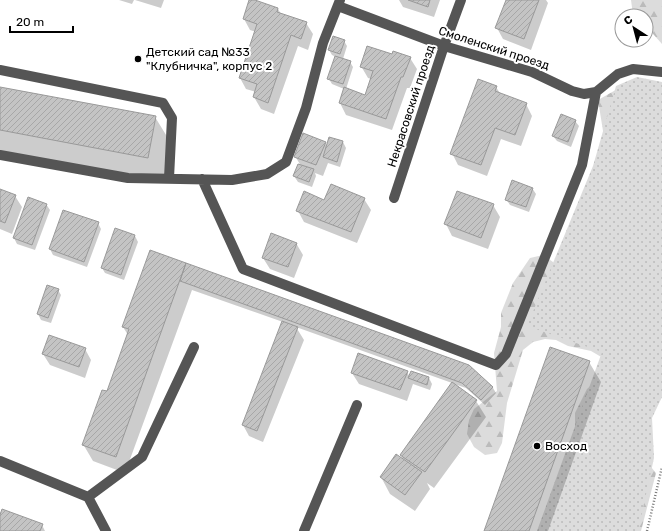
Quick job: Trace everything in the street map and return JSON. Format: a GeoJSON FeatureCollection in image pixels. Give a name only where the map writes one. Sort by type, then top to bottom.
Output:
{"type":"FeatureCollection","features":[{"type":"Feature","properties":{"kind":"street","name":"Некрасовский проезд"},"geometry":{"type":"LineString","coordinates":[[394,198],[444,46],[461,0]]}},
{"type":"Feature","properties":{"kind":"street","name":"Смоленский проезд"},"geometry":{"type":"LineString","coordinates":[[339,3],[444,46],[532,72],[572,91],[584,94],[596,92]]}},
{"type":"Feature","properties":{"kind":"street"},"geometry":{"type":"LineString","coordinates":[[0,155],[128,178],[232,180],[267,174],[286,162],[306,108],[323,43],[339,3]]}},
{"type":"Feature","properties":{"kind":"street"},"geometry":{"type":"LineString","coordinates":[[202,179],[244,269],[496,365],[506,354],[582,165],[596,92],[618,74],[633,69],[662,72]]}},
{"type":"Feature","properties":{"kind":"street"},"geometry":{"type":"LineString","coordinates":[[0,70],[163,103],[172,118],[169,178]]}},
{"type":"Feature","properties":{"kind":"street"},"geometry":{"type":"LineString","coordinates":[[88,497],[142,457],[194,347]]}},
{"type":"Feature","properties":{"kind":"street"},"geometry":{"type":"LineString","coordinates":[[304,531],[357,405]]}},
{"type":"Feature","properties":{"kind":"street"},"geometry":{"type":"LineString","coordinates":[[0,461],[88,497],[106,531]]}},
{"type":"Feature","properties":{"kind":"path"},"geometry":{"type":"LineString","coordinates":[[647,531],[662,467]]}},
{"type":"Feature","properties":{"kind":"green space"},"geometry":{"type":"Polygon","coordinates":[[[631,0],[662,0],[662,44],[654,35],[654,8],[632,8],[631,0]]]}},
{"type":"Feature","properties":{"kind":"green space"},"geometry":{"type":"Polygon","coordinates":[[[637,77],[662,82],[662,397],[652,418],[654,458],[638,531],[537,531],[602,352],[527,326],[593,166],[616,86],[637,77]]]}},
{"type":"Feature","properties":{"kind":"green space"},"geometry":{"type":"Polygon","coordinates":[[[621,87],[662,210],[662,372],[632,444],[656,473],[641,531],[610,531],[575,425],[575,413],[587,389],[596,381],[603,358],[591,351],[568,346],[556,340],[545,339],[533,342],[523,350],[507,403],[502,443],[497,453],[485,455],[474,447],[467,434],[469,420],[474,409],[497,391],[494,353],[501,327],[501,313],[513,283],[530,258],[543,255],[553,262],[566,294],[604,137],[598,100],[621,87]]]}},
{"type":"Feature","properties":{"kind":"building"},"geometry":{"type":"Polygon","coordinates":[[[249,0],[255,0],[278,8],[277,12],[307,22],[301,39],[291,35],[268,103],[253,97],[257,84],[239,78],[257,24],[243,19],[249,0]]]}},
{"type":"Feature","properties":{"kind":"building"},"geometry":{"type":"Polygon","coordinates":[[[408,0],[430,0],[428,7],[408,0]]]}},
{"type":"Feature","properties":{"kind":"building"},"geometry":{"type":"Polygon","coordinates":[[[506,0],[539,0],[524,39],[495,28],[506,0]]]}},
{"type":"Feature","properties":{"kind":"building"},"geometry":{"type":"Polygon","coordinates":[[[333,36],[345,40],[340,54],[328,50],[333,36]]]}},
{"type":"Feature","properties":{"kind":"building"},"geometry":{"type":"Polygon","coordinates":[[[367,46],[392,54],[393,51],[411,57],[403,77],[401,77],[386,119],[339,103],[344,87],[365,95],[373,71],[360,67],[367,46]]]}},
{"type":"Feature","properties":{"kind":"building"},"geometry":{"type":"Polygon","coordinates":[[[335,56],[351,61],[343,84],[327,79],[335,56]]]}},
{"type":"Feature","properties":{"kind":"building"},"geometry":{"type":"Polygon","coordinates":[[[478,79],[497,86],[495,91],[527,103],[515,135],[495,128],[481,165],[450,154],[478,79]]]}},
{"type":"Feature","properties":{"kind":"building"},"geometry":{"type":"Polygon","coordinates":[[[0,87],[156,116],[148,158],[0,130],[0,87]]]}},
{"type":"Feature","properties":{"kind":"building"},"geometry":{"type":"Polygon","coordinates":[[[561,114],[576,120],[568,142],[552,136],[561,114]]]}},
{"type":"Feature","properties":{"kind":"building"},"geometry":{"type":"Polygon","coordinates":[[[303,133],[326,142],[316,165],[294,157],[303,133]]]}},
{"type":"Feature","properties":{"kind":"building"},"geometry":{"type":"Polygon","coordinates":[[[329,137],[343,141],[337,162],[323,157],[329,137]]]}},
{"type":"Feature","properties":{"kind":"building"},"geometry":{"type":"Polygon","coordinates":[[[298,164],[314,169],[309,182],[293,176],[298,164]]]}},
{"type":"Feature","properties":{"kind":"building"},"geometry":{"type":"Polygon","coordinates":[[[512,180],[533,188],[526,207],[505,200],[512,180]]]}},
{"type":"Feature","properties":{"kind":"building"},"geometry":{"type":"Polygon","coordinates":[[[331,184],[365,198],[351,232],[296,211],[304,191],[324,200],[331,184]]]}},
{"type":"Feature","properties":{"kind":"building"},"geometry":{"type":"Polygon","coordinates":[[[0,189],[16,195],[5,223],[0,221],[0,189]]]}},
{"type":"Feature","properties":{"kind":"building"},"geometry":{"type":"Polygon","coordinates":[[[457,191],[494,204],[481,238],[444,224],[457,191]]]}},
{"type":"Feature","properties":{"kind":"building"},"geometry":{"type":"Polygon","coordinates":[[[28,197],[47,204],[32,245],[13,238],[28,197]]]}},
{"type":"Feature","properties":{"kind":"building"},"geometry":{"type":"Polygon","coordinates":[[[63,210],[99,222],[84,262],[49,249],[63,210]]]}},
{"type":"Feature","properties":{"kind":"building"},"geometry":{"type":"Polygon","coordinates":[[[115,228],[135,235],[121,275],[101,268],[115,228]]]}},
{"type":"Feature","properties":{"kind":"building"},"geometry":{"type":"Polygon","coordinates":[[[271,233],[297,243],[288,267],[262,258],[271,233]]]}},
{"type":"Feature","properties":{"kind":"building"},"geometry":{"type":"Polygon","coordinates":[[[150,250],[186,263],[116,457],[82,445],[102,390],[107,391],[129,329],[122,327],[150,250]]]}},
{"type":"Feature","properties":{"kind":"building"},"geometry":{"type":"Polygon","coordinates":[[[186,263],[469,365],[493,387],[481,400],[462,383],[180,281],[186,263]]]}},
{"type":"Feature","properties":{"kind":"building"},"geometry":{"type":"Polygon","coordinates":[[[47,285],[59,289],[48,318],[37,314],[47,285]]]}},
{"type":"Feature","properties":{"kind":"building"},"geometry":{"type":"Polygon","coordinates":[[[282,321],[298,327],[257,431],[242,425],[282,321]]]}},
{"type":"Feature","properties":{"kind":"building"},"geometry":{"type":"Polygon","coordinates":[[[49,335],[86,348],[79,367],[42,354],[49,335]]]}},
{"type":"Feature","properties":{"kind":"building","name":"Восход"},"geometry":{"type":"Polygon","coordinates":[[[550,347],[590,361],[529,531],[484,531],[550,347]]]}},
{"type":"Feature","properties":{"kind":"building"},"geometry":{"type":"Polygon","coordinates":[[[358,353],[408,371],[400,390],[351,373],[358,353]]]}},
{"type":"Feature","properties":{"kind":"building"},"geometry":{"type":"Polygon","coordinates":[[[411,371],[429,377],[427,385],[408,378],[411,371]]]}},
{"type":"Feature","properties":{"kind":"building"},"geometry":{"type":"Polygon","coordinates":[[[452,382],[477,400],[425,472],[400,455],[452,382]]]}},
{"type":"Feature","properties":{"kind":"building"},"geometry":{"type":"Polygon","coordinates":[[[396,454],[422,472],[405,495],[380,477],[396,454]]]}},
{"type":"Feature","properties":{"kind":"building"},"geometry":{"type":"Polygon","coordinates":[[[2,509],[43,524],[40,531],[0,531],[0,515],[2,509]]]}},
{"type":"Feature","properties":{"kind":"place","name":"Детский сад №33 \"Клубничка\", корпус 2"},"geometry":{"type":"Point","coordinates":[138,59]}},
{"type":"Feature","properties":{"kind":"place","name":"Восход"},"geometry":{"type":"Point","coordinates":[537,446]}}]}
